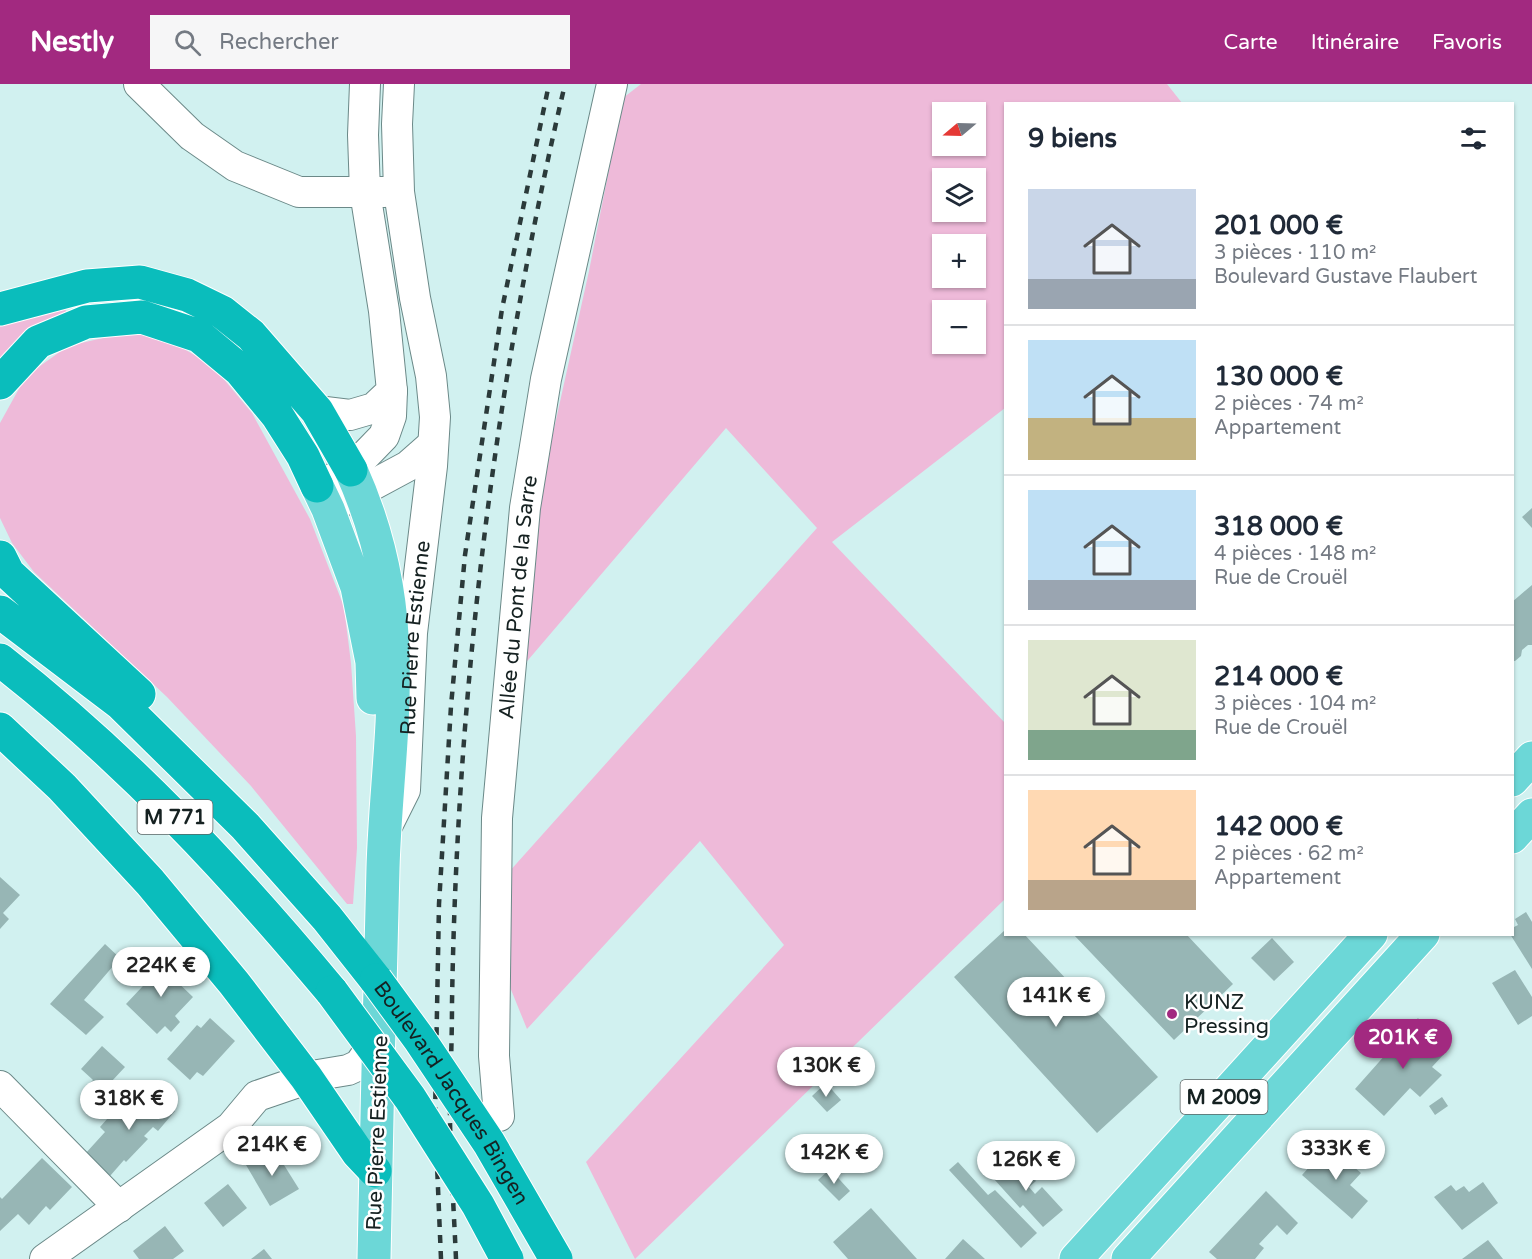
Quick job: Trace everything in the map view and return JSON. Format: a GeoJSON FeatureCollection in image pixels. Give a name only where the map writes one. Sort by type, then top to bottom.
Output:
{"type":"FeatureCollection","features":[{"type":"Feature","properties":{"kind":"highway"},"geometry":{"type":"LineString","coordinates":[[0,309],[87,286],[140,282],[187,296],[222,312],[251,335],[317,411],[356,481]]}},
{"type":"Feature","properties":{"kind":"highway"},"geometry":{"type":"LineString","coordinates":[[0,383],[38,342],[86,322],[142,317],[199,336],[240,370],[277,415],[303,456],[322,498]]}},
{"type":"Feature","properties":{"kind":"highway"},"geometry":{"type":"LineString","coordinates":[[0,557],[8,573],[205,758],[245,826]]}},
{"type":"Feature","properties":{"kind":"highway","name":"Boulevard Jacques Bingen"},"geometry":{"type":"LineString","coordinates":[[0,612],[120,703],[245,826],[327,918],[420,1040],[489,1143],[556,1259]]}},
{"type":"Feature","properties":{"kind":"highway","name":"Boulevard Jacques Bingen"},"geometry":{"type":"LineString","coordinates":[[0,660],[116,759],[202,843],[264,911],[332,993],[410,1098],[478,1205],[507,1259]]}},
{"type":"Feature","properties":{"kind":"highway"},"geometry":{"type":"LineString","coordinates":[[0,729],[62,787],[150,882],[234,983],[306,1077],[358,1153],[375,1171]]}},
{"type":"Feature","properties":{"kind":"main road","name":"Rue Pierre Estienne"},"geometry":{"type":"LineString","coordinates":[[356,481],[375,531],[386,579],[393,659],[383,865],[374,1259]]}},
{"type":"Feature","properties":{"kind":"main road","name":"Rue Pierre Estienne"},"geometry":{"type":"LineString","coordinates":[[322,498],[357,587],[370,651],[376,791],[386,828]]}},
{"type":"Feature","properties":{"kind":"main road"},"geometry":{"type":"LineString","coordinates":[[1514,778],[1532,758]]}},
{"type":"Feature","properties":{"kind":"main road"},"geometry":{"type":"LineString","coordinates":[[1514,835],[1532,815]]}},
{"type":"Feature","properties":{"kind":"main road","name":"M 2009"},"geometry":{"type":"LineString","coordinates":[[1076,1259],[1369,936]]}},
{"type":"Feature","properties":{"kind":"main road","name":"M 2009"},"geometry":{"type":"LineString","coordinates":[[1128,1259],[1421,936]]}},
{"type":"Feature","properties":{"kind":"street"},"geometry":{"type":"LineString","coordinates":[[140,84],[192,136],[235,166],[299,192],[399,192]]}},
{"type":"Feature","properties":{"kind":"street"},"geometry":{"type":"LineString","coordinates":[[356,481],[384,436],[391,416],[392,391],[384,311],[365,192],[363,135],[365,84]]}},
{"type":"Feature","properties":{"kind":"street","name":"Rue Pierre Estienne"},"geometry":{"type":"LineString","coordinates":[[386,828],[405,790],[412,633],[432,466],[435,417],[431,376],[415,298],[399,192],[397,124],[399,84]]}},
{"type":"Feature","properties":{"kind":"street","name":"Allée du Pont de la Sarre"},"geometry":{"type":"LineString","coordinates":[[499,1116],[494,1056],[497,818],[525,508],[546,379],[612,84]]}},
{"type":"Feature","properties":{"kind":"street"},"geometry":{"type":"LineString","coordinates":[[317,411],[350,415],[374,408],[392,391]]}},
{"type":"Feature","properties":{"kind":"street"},"geometry":{"type":"LineString","coordinates":[[322,498],[356,481],[408,466],[433,444]]}},
{"type":"Feature","properties":{"kind":"street"},"geometry":{"type":"LineString","coordinates":[[45,1259],[231,1127],[257,1096],[306,1077],[348,1070],[359,1065],[380,1035]]}},
{"type":"Feature","properties":{"kind":"street"},"geometry":{"type":"LineString","coordinates":[[0,1086],[119,1207]]}},
{"type":"Feature","properties":{"kind":"shaded area"},"geometry":{"type":"Polygon","coordinates":[[[641,84],[1167,84],[1181,102],[1004,102],[1004,409],[832,542],[1004,722],[1004,900],[635,1259],[586,1162],[784,945],[700,841],[527,1029],[503,970],[507,874],[817,528],[726,428],[523,666],[532,528],[589,271],[623,98],[641,84]]]}},
{"type":"Feature","properties":{"kind":"shaded area"},"geometry":{"type":"Polygon","coordinates":[[[64,302],[67,316],[0,364],[0,319],[64,302]]]}},
{"type":"Feature","properties":{"kind":"shaded area"},"geometry":{"type":"Polygon","coordinates":[[[129,332],[163,337],[212,365],[252,413],[310,519],[344,607],[351,663],[356,736],[357,848],[353,904],[347,904],[251,786],[167,697],[34,572],[12,543],[0,518],[0,423],[26,376],[68,346],[129,332]]]}},
{"type":"Feature","properties":{"kind":"building"},"geometry":{"type":"Polygon","coordinates":[[[1532,508],[1532,528],[1522,517],[1532,508]]]}},
{"type":"Feature","properties":{"kind":"building"},"geometry":{"type":"Polygon","coordinates":[[[1532,585],[1532,645],[1522,650],[1521,656],[1515,661],[1514,661],[1514,600],[1532,585]]]}},
{"type":"Feature","properties":{"kind":"building"},"geometry":{"type":"Polygon","coordinates":[[[0,877],[20,895],[3,913],[9,919],[0,929],[0,877]]]}},
{"type":"Feature","properties":{"kind":"building"},"geometry":{"type":"Polygon","coordinates":[[[1526,912],[1532,922],[1532,969],[1511,936],[1514,936],[1514,927],[1518,925],[1515,919],[1526,912]]]}},
{"type":"Feature","properties":{"kind":"building"},"geometry":{"type":"Polygon","coordinates":[[[1004,931],[1004,936],[1026,936],[1158,1077],[1097,1133],[954,977],[1004,931]]]}},
{"type":"Feature","properties":{"kind":"building"},"geometry":{"type":"Polygon","coordinates":[[[1075,936],[1188,936],[1233,984],[1174,1040],[1075,936]]]}},
{"type":"Feature","properties":{"kind":"building"},"geometry":{"type":"Polygon","coordinates":[[[1272,938],[1294,962],[1274,981],[1251,958],[1272,938]]]}},
{"type":"Feature","properties":{"kind":"building"},"geometry":{"type":"Polygon","coordinates":[[[105,944],[120,958],[84,1000],[104,1017],[86,1035],[50,1004],[105,944]]]}},
{"type":"Feature","properties":{"kind":"building"},"geometry":{"type":"Polygon","coordinates":[[[173,954],[182,962],[170,975],[193,997],[175,1016],[180,1022],[171,1032],[165,1026],[157,1034],[126,1004],[173,954]]]}},
{"type":"Feature","properties":{"kind":"building"},"geometry":{"type":"Polygon","coordinates":[[[1515,970],[1532,997],[1532,1016],[1518,1025],[1492,983],[1515,970]]]}},
{"type":"Feature","properties":{"kind":"building"},"geometry":{"type":"Polygon","coordinates":[[[210,1018],[235,1041],[203,1076],[197,1072],[190,1080],[167,1059],[197,1025],[201,1028],[210,1018]]]}},
{"type":"Feature","properties":{"kind":"building"},"geometry":{"type":"Polygon","coordinates":[[[1418,1018],[1444,1054],[1432,1067],[1442,1075],[1420,1097],[1410,1088],[1384,1116],[1355,1089],[1418,1018]]]}},
{"type":"Feature","properties":{"kind":"building"},"geometry":{"type":"Polygon","coordinates":[[[102,1046],[125,1067],[97,1097],[86,1087],[93,1080],[81,1069],[102,1046]]]}},
{"type":"Feature","properties":{"kind":"building"},"geometry":{"type":"Polygon","coordinates":[[[826,1083],[841,1100],[827,1112],[812,1096],[826,1083]]]}},
{"type":"Feature","properties":{"kind":"building"},"geometry":{"type":"Polygon","coordinates":[[[149,1087],[175,1111],[158,1131],[153,1127],[144,1136],[148,1139],[110,1176],[85,1154],[105,1132],[100,1127],[115,1110],[120,1114],[128,1105],[131,1107],[149,1087]]]}},
{"type":"Feature","properties":{"kind":"building"},"geometry":{"type":"Polygon","coordinates":[[[1442,1097],[1448,1106],[1435,1115],[1429,1106],[1442,1097]]]}},
{"type":"Feature","properties":{"kind":"building"},"geometry":{"type":"Polygon","coordinates":[[[1329,1145],[1361,1173],[1350,1185],[1368,1201],[1352,1219],[1302,1175],[1329,1145]]]}},
{"type":"Feature","properties":{"kind":"building"},"geometry":{"type":"Polygon","coordinates":[[[274,1149],[299,1189],[270,1206],[246,1165],[274,1149]]]}},
{"type":"Feature","properties":{"kind":"building"},"geometry":{"type":"Polygon","coordinates":[[[42,1158],[72,1187],[50,1210],[46,1206],[29,1225],[18,1214],[0,1231],[0,1197],[2,1199],[42,1158]]]}},
{"type":"Feature","properties":{"kind":"building"},"geometry":{"type":"Polygon","coordinates":[[[1017,1160],[1036,1181],[1029,1187],[1035,1194],[1042,1187],[1063,1210],[1043,1227],[1023,1205],[1020,1208],[985,1169],[992,1162],[1002,1174],[1017,1160]]]}},
{"type":"Feature","properties":{"kind":"building"},"geometry":{"type":"Polygon","coordinates":[[[958,1162],[988,1195],[995,1190],[1037,1233],[1021,1248],[949,1170],[958,1162]]]}},
{"type":"Feature","properties":{"kind":"building"},"geometry":{"type":"Polygon","coordinates":[[[830,1169],[850,1191],[839,1201],[818,1180],[830,1169]]]}},
{"type":"Feature","properties":{"kind":"building"},"geometry":{"type":"Polygon","coordinates":[[[1483,1182],[1498,1203],[1462,1230],[1434,1197],[1451,1185],[1456,1191],[1464,1186],[1469,1192],[1483,1182]]]}},
{"type":"Feature","properties":{"kind":"building"},"geometry":{"type":"Polygon","coordinates":[[[228,1184],[247,1208],[223,1227],[204,1203],[228,1184]]]}},
{"type":"Feature","properties":{"kind":"building"},"geometry":{"type":"Polygon","coordinates":[[[1266,1191],[1298,1223],[1287,1235],[1277,1225],[1259,1244],[1264,1248],[1255,1259],[1217,1259],[1209,1252],[1266,1191]]]}},
{"type":"Feature","properties":{"kind":"building"},"geometry":{"type":"Polygon","coordinates":[[[871,1208],[917,1259],[848,1259],[833,1242],[871,1208]]]}},
{"type":"Feature","properties":{"kind":"building"},"geometry":{"type":"Polygon","coordinates":[[[165,1226],[184,1251],[173,1259],[139,1259],[133,1251],[165,1226]]]}},
{"type":"Feature","properties":{"kind":"building"},"geometry":{"type":"Polygon","coordinates":[[[963,1239],[985,1259],[945,1259],[963,1239]]]}},
{"type":"Feature","properties":{"kind":"building"},"geometry":{"type":"Polygon","coordinates":[[[1488,1240],[1503,1259],[1462,1259],[1488,1240]]]}},
{"type":"Feature","properties":{"kind":"building"},"geometry":{"type":"Polygon","coordinates":[[[264,1249],[272,1259],[251,1259],[264,1249]]]}},
{"type":"Feature","properties":{"kind":"railway"},"geometry":{"type":"LineString","coordinates":[[441,1259],[435,1117],[439,904],[451,706],[465,555],[502,309],[549,84]]}},
{"type":"Feature","properties":{"kind":"railway"},"geometry":{"type":"LineString","coordinates":[[456,1259],[450,1122],[452,1003],[455,887],[471,656],[499,426],[518,312],[565,84]]}},
{"type":"Feature","properties":{"kind":"place","name":"KUNZ Pressing"},"geometry":{"type":"Point","coordinates":[1172,1014]}}]}
